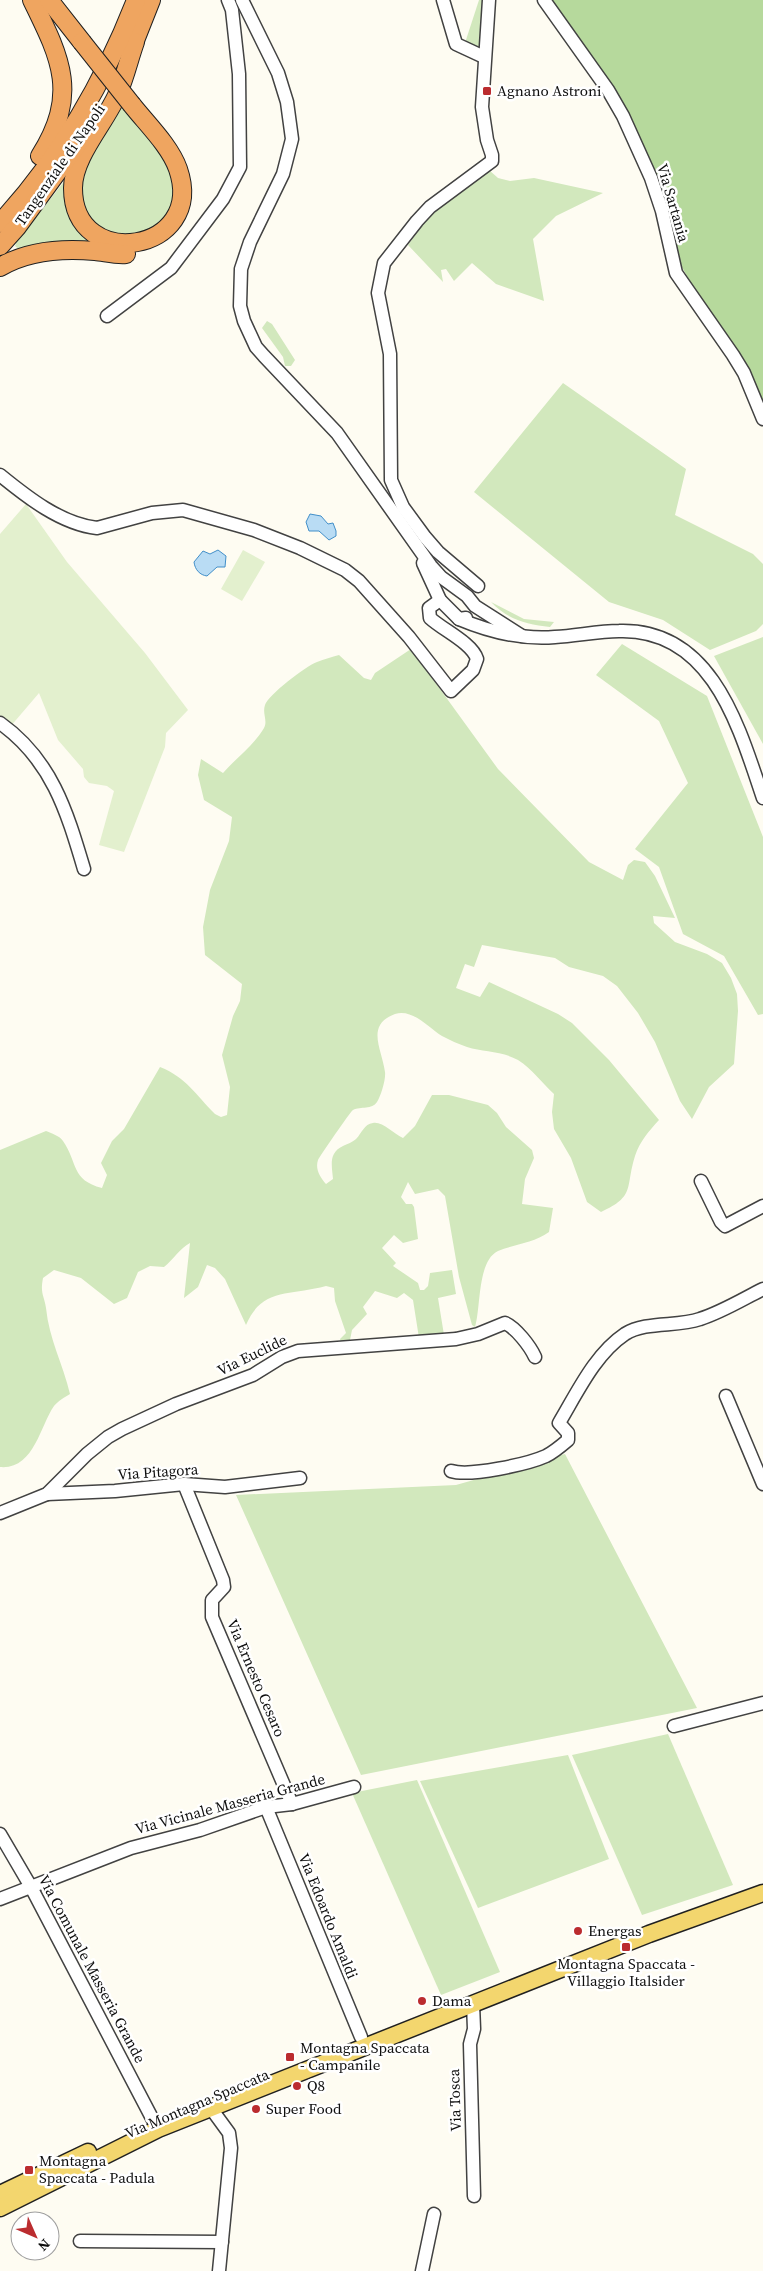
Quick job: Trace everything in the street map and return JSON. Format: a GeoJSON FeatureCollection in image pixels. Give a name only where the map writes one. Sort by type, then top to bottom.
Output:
{"type":"FeatureCollection","features":[{"type":"Feature","properties":{"kind":"highway"},"geometry":{"type":"LineString","coordinates":[[0,210],[43,152],[53,131],[61,105],[62,68],[58,55],[32,0]]}},
{"type":"Feature","properties":{"kind":"highway"},"geometry":{"type":"LineString","coordinates":[[49,0],[85,39],[135,102],[174,159],[183,192],[181,204],[168,228],[156,237],[134,245],[114,243],[94,233],[79,213],[73,189],[81,162],[118,93],[135,42]]}},
{"type":"Feature","properties":{"kind":"highway"},"geometry":{"type":"LineString","coordinates":[[60,0],[85,39]]}},
{"type":"Feature","properties":{"kind":"highway","name":"Tangenziale di Napoli"},"geometry":{"type":"LineString","coordinates":[[0,223],[46,166],[71,128],[93,91],[124,30],[136,0]]}},
{"type":"Feature","properties":{"kind":"highway","name":"Tangenziale di Napoli"},"geometry":{"type":"LineString","coordinates":[[0,246],[59,172],[90,127],[135,42],[151,0]]}},
{"type":"Feature","properties":{"kind":"highway"},"geometry":{"type":"LineString","coordinates":[[0,267],[22,256],[48,251],[70,249],[140,254],[155,249],[169,240],[181,226],[192,198],[186,166],[172,142],[135,102]]}},
{"type":"Feature","properties":{"kind":"main road","name":"Via Montagna Spaccata"},"geometry":{"type":"LineString","coordinates":[[0,2194],[153,2120],[635,1928],[763,1883]]}},
{"type":"Feature","properties":{"kind":"main road","name":"Via Montagna Spaccata"},"geometry":{"type":"LineString","coordinates":[[0,2208],[158,2129],[210,2107],[649,1934],[763,1893]]}},
{"type":"Feature","properties":{"kind":"street"},"geometry":{"type":"LineString","coordinates":[[107,316],[171,268],[223,199],[240,167],[239,74],[232,10],[228,0]]}},
{"type":"Feature","properties":{"kind":"street"},"geometry":{"type":"LineString","coordinates":[[242,0],[278,73],[287,102],[292,139],[283,174],[250,242],[241,269],[240,306],[244,321],[260,351],[337,433],[417,549],[441,577],[522,636]]}},
{"type":"Feature","properties":{"kind":"street"},"geometry":{"type":"LineString","coordinates":[[444,0],[456,44],[484,58]]}},
{"type":"Feature","properties":{"kind":"street"},"geometry":{"type":"LineString","coordinates":[[0,475],[22,494],[48,510],[88,527],[97,528],[152,513],[184,510],[254,530],[300,548],[345,570],[358,581],[409,637],[451,691],[473,670],[477,659],[471,648],[440,628],[430,618],[441,601],[445,590],[468,598],[480,595],[478,586],[438,552],[425,537],[403,507],[391,480],[390,354],[378,293],[384,263],[417,221],[430,207],[492,161],[486,140],[482,107],[489,0]]}},
{"type":"Feature","properties":{"kind":"street","name":"Via Sartania"},"geometry":{"type":"LineString","coordinates":[[544,0],[608,90],[623,116],[652,178],[662,211],[676,273],[733,354],[763,419]]}},
{"type":"Feature","properties":{"kind":"street"},"geometry":{"type":"LineString","coordinates":[[417,549],[441,601],[459,619],[501,634],[554,638],[619,631],[654,636],[677,646],[698,662],[718,686],[730,709],[763,798]]}},
{"type":"Feature","properties":{"kind":"street"},"geometry":{"type":"LineString","coordinates":[[459,619],[468,617],[468,598]]}},
{"type":"Feature","properties":{"kind":"street"},"geometry":{"type":"LineString","coordinates":[[0,723],[26,746],[49,775],[59,795],[84,870]]}},
{"type":"Feature","properties":{"kind":"street"},"geometry":{"type":"LineString","coordinates":[[701,1181],[720,1222],[726,1226],[763,1206]]}},
{"type":"Feature","properties":{"kind":"street"},"geometry":{"type":"LineString","coordinates":[[451,1471],[465,1474],[481,1471],[528,1461],[555,1450],[568,1440],[568,1433],[559,1423],[581,1387],[608,1350],[626,1334],[645,1328],[680,1324],[701,1319],[763,1289]]}},
{"type":"Feature","properties":{"kind":"street","name":"Via Euclide"},"geometry":{"type":"LineString","coordinates":[[0,1513],[47,1494],[86,1454],[108,1436],[176,1404],[253,1375],[282,1357],[298,1351],[456,1339],[478,1334],[504,1323],[516,1332],[535,1357]]}},
{"type":"Feature","properties":{"kind":"street"},"geometry":{"type":"LineString","coordinates":[[726,1396],[763,1484]]}},
{"type":"Feature","properties":{"kind":"street","name":"Via Pitagora"},"geometry":{"type":"LineString","coordinates":[[47,1494],[115,1491],[184,1484],[225,1487],[300,1478]]}},
{"type":"Feature","properties":{"kind":"street","name":"Via Ernesto Cesaro"},"geometry":{"type":"LineString","coordinates":[[184,1484],[224,1584],[224,1587],[212,1600],[212,1617],[292,1804]]}},
{"type":"Feature","properties":{"kind":"street"},"geometry":{"type":"LineString","coordinates":[[674,1726],[763,1704]]}},
{"type":"Feature","properties":{"kind":"street","name":"Via Vicinale Masseria Grande"},"geometry":{"type":"LineString","coordinates":[[0,1899],[118,1852],[200,1830],[266,1807],[292,1804],[354,1787]]}},
{"type":"Feature","properties":{"kind":"street","name":"Via Edoardo Amaldi"},"geometry":{"type":"LineString","coordinates":[[266,1807],[361,2037]]}},
{"type":"Feature","properties":{"kind":"street","name":"Via Comunale Masseria Grande"},"geometry":{"type":"LineString","coordinates":[[0,1834],[32,1886],[153,2120]]}},
{"type":"Feature","properties":{"kind":"street","name":"Via Tosca"},"geometry":{"type":"LineString","coordinates":[[473,2004],[474,2029],[470,2044],[474,2196]]}},
{"type":"Feature","properties":{"kind":"street"},"geometry":{"type":"LineString","coordinates":[[210,2107],[229,2133],[231,2141],[219,2271]]}},
{"type":"Feature","properties":{"kind":"street"},"geometry":{"type":"LineString","coordinates":[[422,2271],[434,2214]]}},
{"type":"Feature","properties":{"kind":"street"},"geometry":{"type":"LineString","coordinates":[[80,2241],[222,2242]]}},
{"type":"Feature","properties":{"kind":"green space"},"geometry":{"type":"Polygon","coordinates":[[[479,0],[485,0],[480,53],[464,46],[479,0]]]}},
{"type":"Feature","properties":{"kind":"green space"},"geometry":{"type":"Polygon","coordinates":[[[551,0],[763,0],[763,409],[679,262],[673,227],[645,151],[551,0]]]}},
{"type":"Feature","properties":{"kind":"green space"},"geometry":{"type":"Polygon","coordinates":[[[121,99],[170,163],[174,207],[147,235],[102,233],[83,211],[80,172],[121,99]]]}},
{"type":"Feature","properties":{"kind":"green space"},"geometry":{"type":"Polygon","coordinates":[[[489,170],[498,178],[510,181],[534,178],[603,193],[556,216],[533,239],[544,301],[496,284],[472,263],[454,281],[446,269],[441,270],[443,282],[408,245],[429,216],[489,170]]]}},
{"type":"Feature","properties":{"kind":"green space"},"geometry":{"type":"Polygon","coordinates":[[[70,174],[99,242],[21,251],[15,246],[17,241],[70,174]]]}},
{"type":"Feature","properties":{"kind":"green space"},"geometry":{"type":"Polygon","coordinates":[[[267,321],[272,324],[295,360],[291,366],[285,366],[283,357],[262,328],[267,321]]]}},
{"type":"Feature","properties":{"kind":"green space"},"geometry":{"type":"Polygon","coordinates":[[[563,383],[686,469],[675,515],[753,554],[763,564],[763,624],[756,631],[710,650],[663,620],[609,602],[474,492],[563,383]]]}},
{"type":"Feature","properties":{"kind":"green space"},"geometry":{"type":"Polygon","coordinates":[[[26,504],[67,562],[145,653],[188,710],[166,733],[165,747],[124,852],[99,845],[114,791],[107,786],[89,783],[84,777],[83,769],[58,740],[39,693],[10,727],[0,721],[0,534],[26,504]]]}},
{"type":"Feature","properties":{"kind":"green space"},"geometry":{"type":"Polygon","coordinates":[[[243,550],[265,562],[242,601],[221,589],[243,550]]]}},
{"type":"Feature","properties":{"kind":"green space"},"geometry":{"type":"Polygon","coordinates":[[[491,602],[524,619],[554,622],[550,627],[526,623],[504,613],[491,602]]]}},
{"type":"Feature","properties":{"kind":"green space"},"geometry":{"type":"Polygon","coordinates":[[[763,637],[763,744],[714,656],[763,637]]]}},
{"type":"Feature","properties":{"kind":"green space"},"geometry":{"type":"Polygon","coordinates":[[[622,644],[707,696],[763,837],[763,1014],[758,1015],[724,956],[683,934],[659,867],[635,849],[688,783],[659,721],[596,675],[622,644]]]}},
{"type":"Feature","properties":{"kind":"green space"},"geometry":{"type":"Polygon","coordinates":[[[411,649],[498,769],[589,862],[623,880],[628,865],[634,860],[645,862],[655,876],[675,918],[653,916],[654,923],[675,942],[707,954],[722,963],[731,978],[737,994],[738,1011],[734,1064],[709,1087],[692,1119],[680,1101],[655,1042],[638,1013],[617,986],[603,976],[569,967],[555,958],[482,945],[474,967],[465,964],[456,988],[480,997],[489,982],[558,1014],[572,1023],[609,1060],[659,1120],[639,1146],[625,1196],[601,1212],[587,1202],[571,1158],[554,1129],[552,1112],[554,1094],[518,1060],[499,1053],[464,1046],[442,1036],[414,1016],[401,1013],[395,1014],[380,1024],[378,1031],[385,1075],[379,1099],[372,1106],[353,1110],[318,1160],[318,1170],[326,1184],[333,1179],[332,1160],[335,1152],[355,1140],[365,1127],[370,1124],[380,1124],[403,1138],[415,1126],[432,1095],[449,1095],[488,1105],[497,1113],[506,1127],[532,1150],[534,1158],[525,1179],[522,1204],[553,1208],[549,1232],[531,1241],[498,1251],[491,1256],[483,1274],[475,1327],[472,1325],[459,1277],[445,1196],[438,1189],[415,1194],[408,1182],[401,1197],[406,1204],[412,1204],[414,1207],[418,1239],[403,1243],[394,1235],[382,1248],[396,1263],[393,1266],[418,1283],[420,1290],[424,1290],[428,1286],[430,1273],[452,1270],[456,1294],[438,1298],[444,1335],[419,1338],[413,1300],[404,1293],[397,1298],[375,1291],[363,1307],[367,1314],[352,1330],[349,1345],[342,1346],[340,1339],[346,1333],[335,1301],[334,1288],[326,1286],[278,1295],[269,1299],[260,1304],[246,1325],[225,1279],[215,1268],[207,1265],[198,1287],[184,1298],[190,1243],[164,1267],[150,1266],[138,1272],[127,1298],[114,1304],[81,1278],[54,1270],[43,1278],[42,1291],[50,1330],[70,1394],[54,1406],[34,1445],[21,1462],[12,1466],[0,1467],[0,1150],[46,1131],[62,1139],[80,1175],[92,1185],[102,1188],[107,1175],[101,1163],[112,1141],[124,1129],[160,1067],[184,1081],[215,1114],[221,1117],[227,1115],[230,1087],[222,1055],[233,1016],[240,1001],[242,984],[205,955],[203,927],[210,890],[229,841],[232,817],[204,800],[198,775],[201,759],[223,773],[250,746],[264,728],[264,708],[268,700],[288,681],[312,665],[339,655],[364,678],[371,680],[375,673],[411,649]]]}},
{"type":"Feature","properties":{"kind":"green space"},"geometry":{"type":"Polygon","coordinates":[[[565,1454],[697,1708],[361,1775],[236,1495],[456,1485],[565,1454]]]}},
{"type":"Feature","properties":{"kind":"green space"},"geometry":{"type":"Polygon","coordinates":[[[668,1734],[733,1885],[642,1915],[572,1755],[668,1734]]]}},
{"type":"Feature","properties":{"kind":"green space"},"geometry":{"type":"Polygon","coordinates":[[[568,1755],[609,1859],[478,1908],[420,1781],[568,1755]]]}},
{"type":"Feature","properties":{"kind":"green space"},"geometry":{"type":"Polygon","coordinates":[[[417,1780],[500,1972],[441,1995],[352,1793],[417,1780]]]}},
{"type":"Feature","properties":{"kind":"water"},"geometry":{"type":"Polygon","coordinates":[[[310,514],[321,516],[328,524],[333,523],[336,536],[329,540],[319,531],[309,531],[306,522],[310,514]]]}},
{"type":"Feature","properties":{"kind":"water"},"geometry":{"type":"Polygon","coordinates":[[[218,550],[226,556],[225,567],[217,567],[207,576],[200,573],[195,567],[194,562],[203,551],[210,554],[218,550]]]}},
{"type":"Feature","properties":{"kind":"place","name":"Agnano Astroni"},"geometry":{"type":"Point","coordinates":[487,91]}},
{"type":"Feature","properties":{"kind":"place","name":"Energas"},"geometry":{"type":"Point","coordinates":[578,1931]}},
{"type":"Feature","properties":{"kind":"place","name":"Montagna Spaccata - Villaggio Italsider"},"geometry":{"type":"Point","coordinates":[626,1947]}},
{"type":"Feature","properties":{"kind":"place","name":"Dama"},"geometry":{"type":"Point","coordinates":[422,2001]}},
{"type":"Feature","properties":{"kind":"place","name":"Montagna Spaccata - Campanile"},"geometry":{"type":"Point","coordinates":[290,2057]}},
{"type":"Feature","properties":{"kind":"place","name":"Q8"},"geometry":{"type":"Point","coordinates":[297,2086]}},
{"type":"Feature","properties":{"kind":"place","name":"Super Food"},"geometry":{"type":"Point","coordinates":[256,2109]}},
{"type":"Feature","properties":{"kind":"place","name":"Montagna Spaccata - Padula"},"geometry":{"type":"Point","coordinates":[29,2170]}}]}
